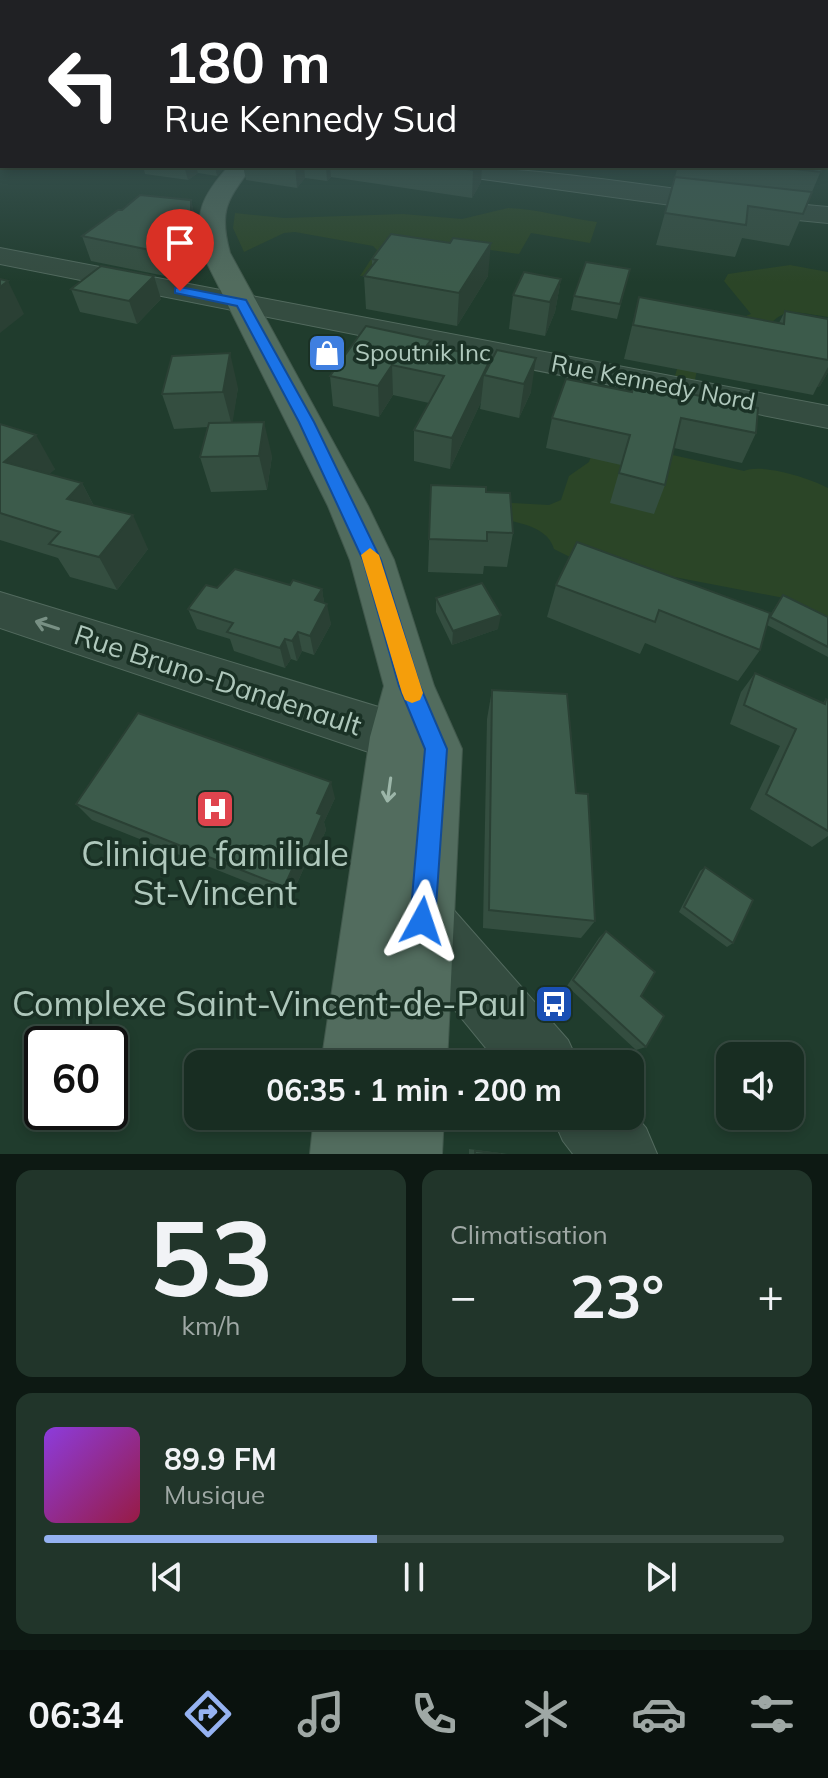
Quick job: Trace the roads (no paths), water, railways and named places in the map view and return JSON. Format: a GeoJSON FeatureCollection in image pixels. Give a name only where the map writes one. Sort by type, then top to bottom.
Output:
{"type":"FeatureCollection","features":[{"type":"Feature","properties":{"kind":"main road"},"geometry":{"type":"LineString","coordinates":[[235,174],[216,201],[209,226],[216,253],[307,422],[372,560],[414,724],[422,921],[413,1050]]}},
{"type":"Feature","properties":{"kind":"main road"},"geometry":{"type":"LineString","coordinates":[[358,1050],[414,724]]}},
{"type":"Feature","properties":{"kind":"main road"},"geometry":{"type":"LineString","coordinates":[[347,1154],[349,1130]]}},
{"type":"Feature","properties":{"kind":"main road"},"geometry":{"type":"LineString","coordinates":[[405,1154],[407,1130]]}},
{"type":"Feature","properties":{"kind":"street"},"geometry":{"type":"LineString","coordinates":[[584,175],[828,218]]}},
{"type":"Feature","properties":{"kind":"street","name":"Rue Kennedy Nord"},"geometry":{"type":"LineString","coordinates":[[3,259],[828,417]]}},
{"type":"Feature","properties":{"kind":"street","name":"Rue Bruno-Dandenault"},"geometry":{"type":"LineString","coordinates":[[0,610],[414,724]]}},
{"type":"Feature","properties":{"kind":"street"},"geometry":{"type":"LineString","coordinates":[[422,921],[532,1050]]}},
{"type":"Feature","properties":{"kind":"street"},"geometry":{"type":"LineString","coordinates":[[600,1130],[620,1154]]}},
{"type":"Feature","properties":{"kind":"place","name":"Spoutnik Inc"},"geometry":{"type":"Point","coordinates":[327,353]}},
{"type":"Feature","properties":{"kind":"place","name":"Clinique familiale St-Vincent"},"geometry":{"type":"Point","coordinates":[215,809]}},
{"type":"Feature","properties":{"kind":"place","name":"Complexe Saint-Vincent-de-Paul"},"geometry":{"type":"Point","coordinates":[554,1004]}}]}
